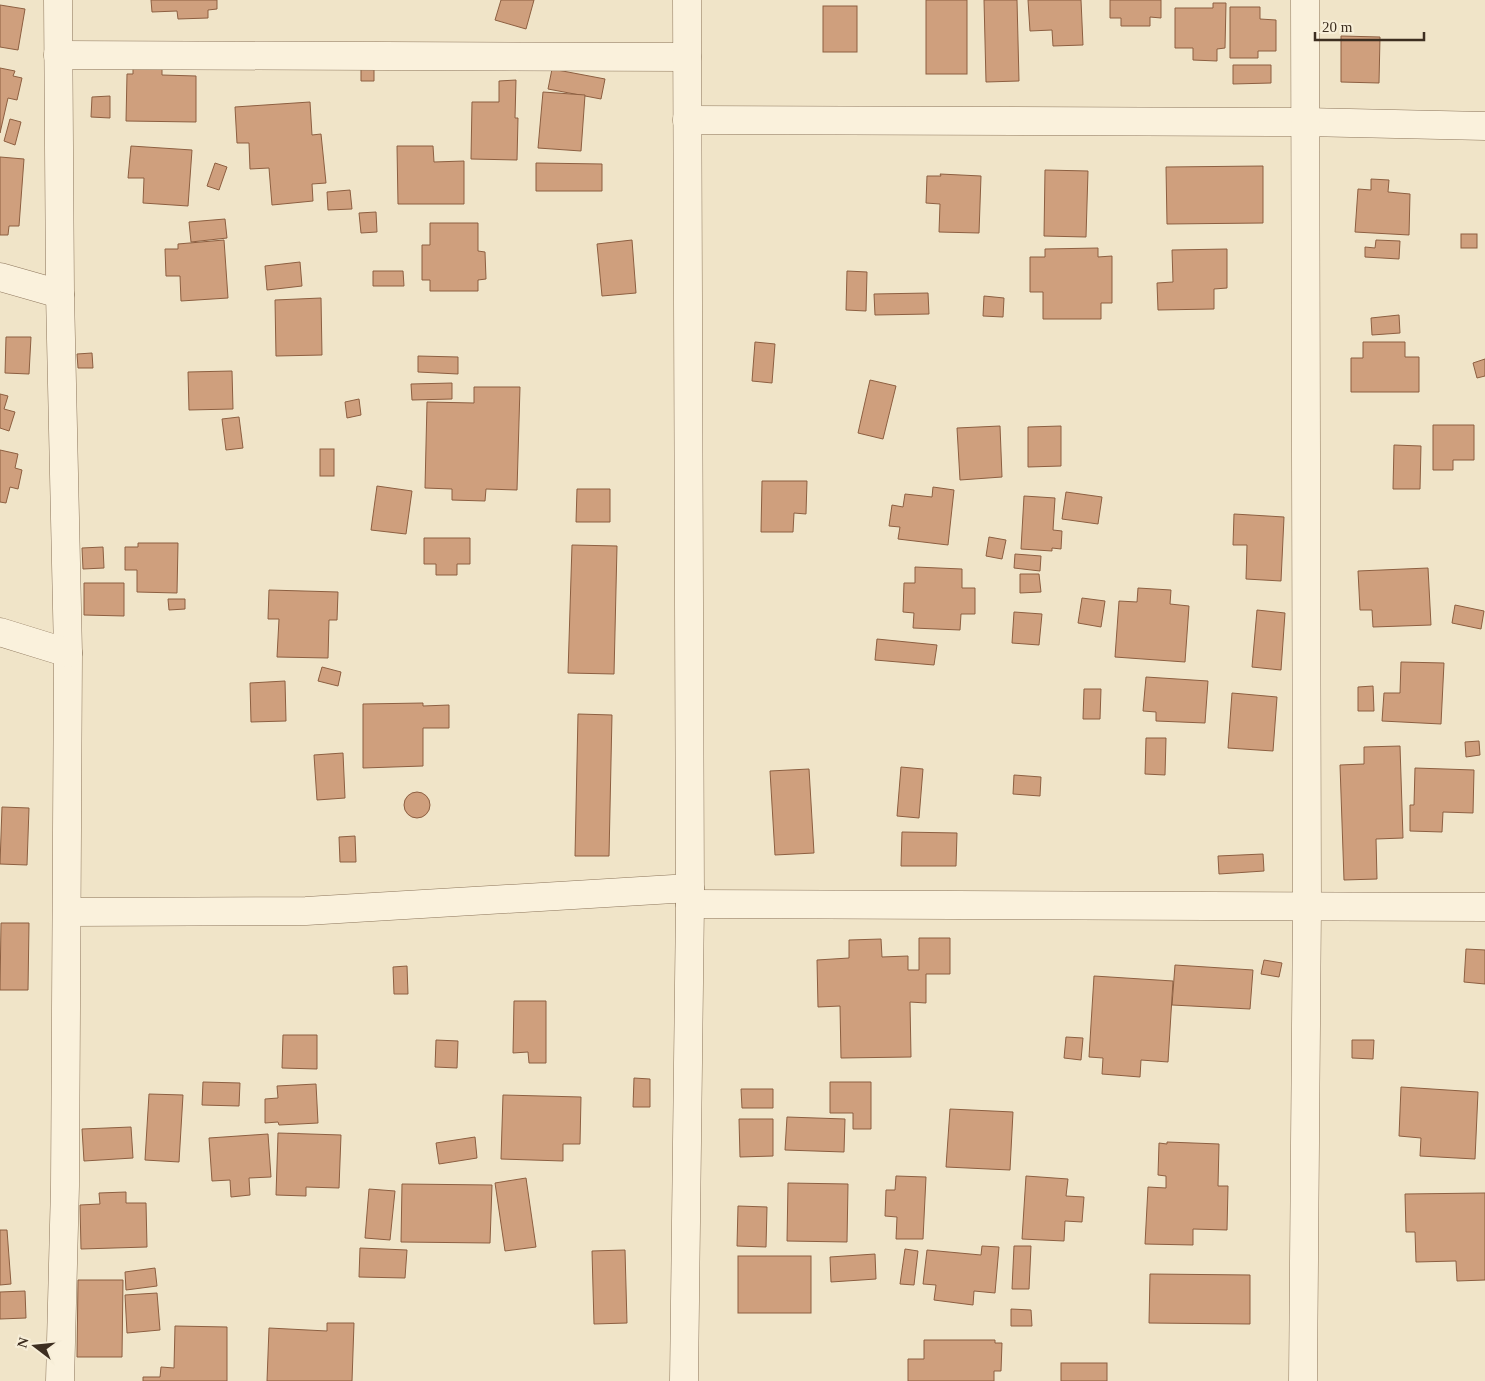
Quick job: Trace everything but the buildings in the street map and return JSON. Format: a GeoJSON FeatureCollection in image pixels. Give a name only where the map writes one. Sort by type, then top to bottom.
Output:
{"type":"FeatureCollection","features":[{"type":"Feature","properties":{"kind":"street"},"geometry":{"type":"LineString","coordinates":[[58,0],[60,294],[68,653],[65,1186],[60,1381]]}},
{"type":"Feature","properties":{"kind":"street"},"geometry":{"type":"LineString","coordinates":[[684,1381],[690,896],[687,0]]}},
{"type":"Feature","properties":{"kind":"street"},"geometry":{"type":"LineString","coordinates":[[1303,1381],[1307,906],[1305,0]]}},
{"type":"Feature","properties":{"kind":"street"},"geometry":{"type":"LineString","coordinates":[[58,56],[687,57]]}},
{"type":"Feature","properties":{"kind":"street"},"geometry":{"type":"LineString","coordinates":[[687,120],[1305,122],[1485,126]]}},
{"type":"Feature","properties":{"kind":"street"},"geometry":{"type":"LineString","coordinates":[[0,277],[60,294]]}},
{"type":"Feature","properties":{"kind":"street"},"geometry":{"type":"LineString","coordinates":[[0,632],[68,653]]}},
{"type":"Feature","properties":{"kind":"street"},"geometry":{"type":"LineString","coordinates":[[67,912],[306,911],[690,896],[1485,907]]}}]}
